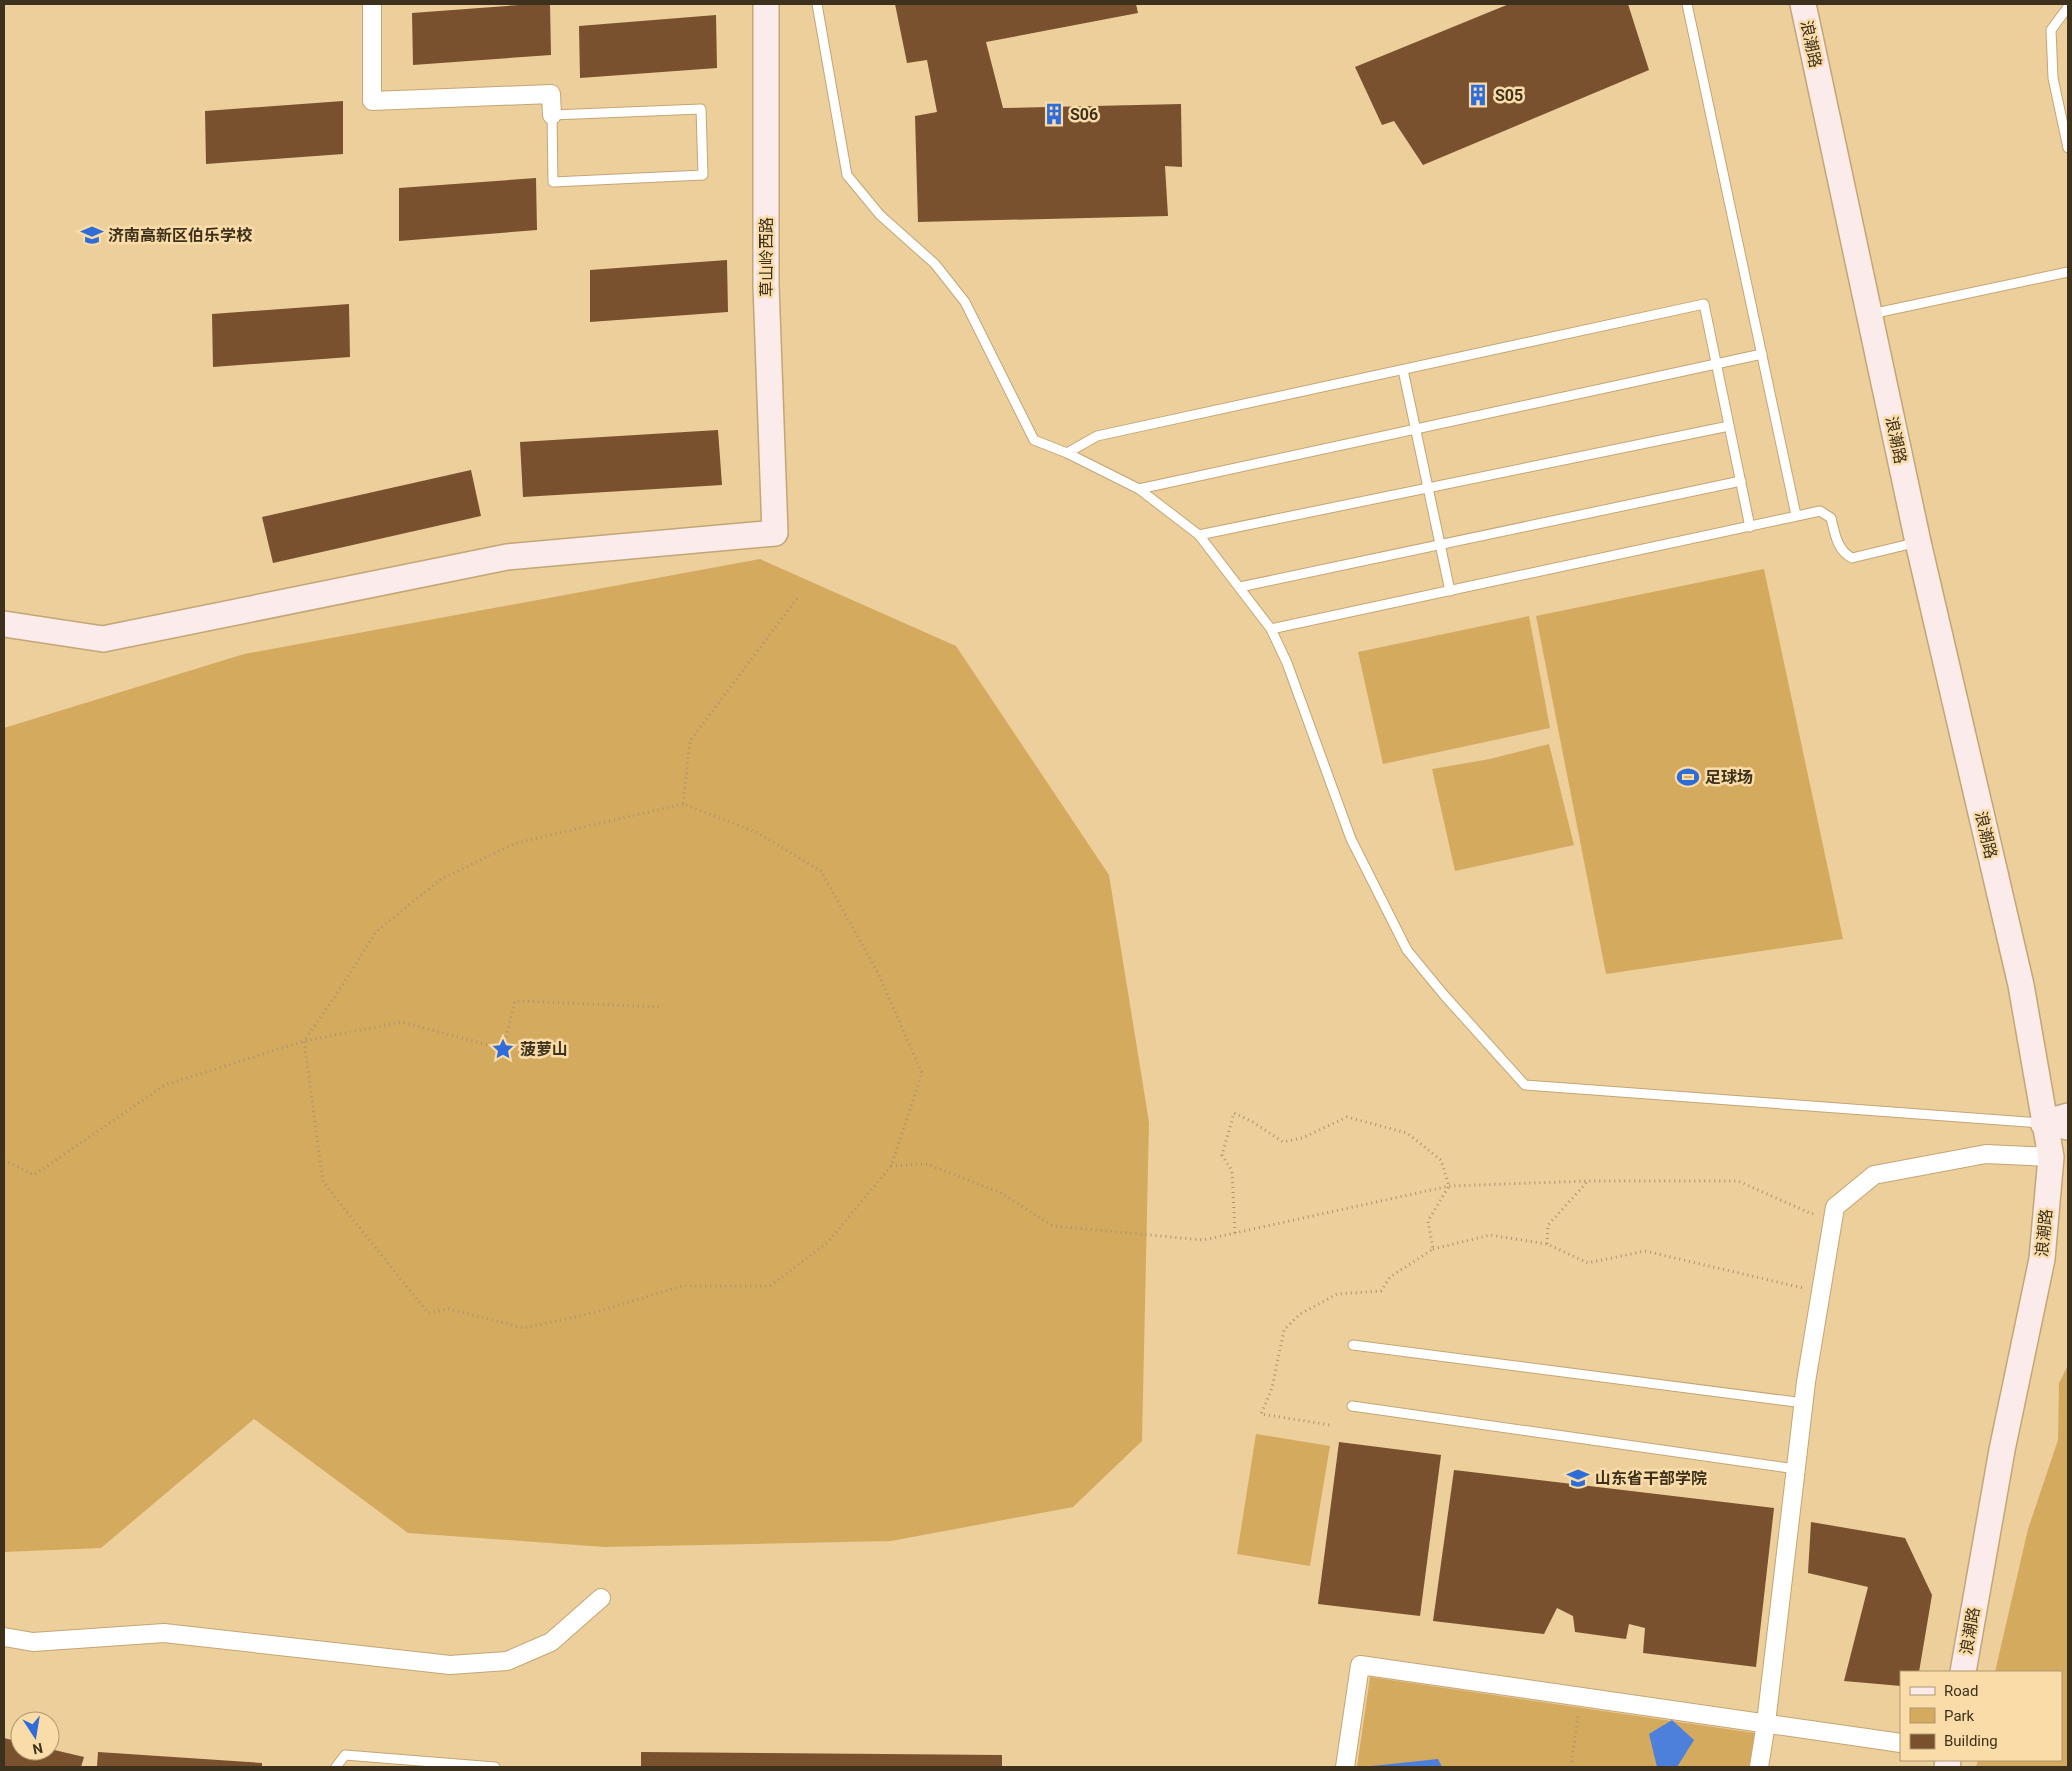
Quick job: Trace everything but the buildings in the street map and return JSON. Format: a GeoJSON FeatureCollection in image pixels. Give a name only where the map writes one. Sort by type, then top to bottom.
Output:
{"type":"FeatureCollection","features":[{"type":"Feature","properties":{"kind":"main road","name":"草山岭西路"},"geometry":{"type":"LineString","coordinates":[[4,624],[102,640],[507,557],[775,533],[766,285],[766,4]]}},
{"type":"Feature","properties":{"kind":"main road","name":"浪潮路"},"geometry":{"type":"LineString","coordinates":[[1803,4],[1918,542],[2021,986],[2051,1157],[2042,1259],[2002,1450],[1963,1671]]}},
{"type":"Feature","properties":{"kind":"main road"},"geometry":{"type":"LineString","coordinates":[[2044,1123],[2068,1116]]}},
{"type":"Feature","properties":{"kind":"main road"},"geometry":{"type":"LineString","coordinates":[[2044,1123],[2068,1127]]}},
{"type":"Feature","properties":{"kind":"street"},"geometry":{"type":"LineString","coordinates":[[372,4],[372,101],[551,94],[552,115]]}},
{"type":"Feature","properties":{"kind":"street"},"geometry":{"type":"LineString","coordinates":[[1759,1767],[1766,1723],[1804,1402],[1835,1208],[1874,1175],[1986,1154],[2051,1157]]}},
{"type":"Feature","properties":{"kind":"street"},"geometry":{"type":"LineString","coordinates":[[4,1637],[33,1642],[164,1633],[450,1665],[507,1661],[551,1642],[601,1598]]}},
{"type":"Feature","properties":{"kind":"street"},"geometry":{"type":"LineString","coordinates":[[1345,1767],[1360,1665],[1900,1743]]}},
{"type":"Feature","properties":{"kind":"lane"},"geometry":{"type":"LineString","coordinates":[[817,4],[847,175],[880,215],[935,264],[965,302],[1034,440],[1068,453],[1139,489],[1199,535],[1240,586],[1271,629],[1287,663],[1351,840],[1407,950],[1444,995],[1525,1085],[2044,1123]]}},
{"type":"Feature","properties":{"kind":"lane"},"geometry":{"type":"LineString","coordinates":[[1686,4],[1796,515]]}},
{"type":"Feature","properties":{"kind":"lane"},"geometry":{"type":"LineString","coordinates":[[2068,7],[2051,30],[2053,78],[2068,148]]}},
{"type":"Feature","properties":{"kind":"lane"},"geometry":{"type":"LineString","coordinates":[[701,109],[702,175],[553,182],[552,115],[701,109]]}},
{"type":"Feature","properties":{"kind":"lane"},"geometry":{"type":"LineString","coordinates":[[1869,315],[2068,272]]}},
{"type":"Feature","properties":{"kind":"lane"},"geometry":{"type":"LineString","coordinates":[[1068,453],[1097,436],[1704,304],[1750,527]]}},
{"type":"Feature","properties":{"kind":"lane"},"geometry":{"type":"LineString","coordinates":[[1139,489],[1762,354]]}},
{"type":"Feature","properties":{"kind":"lane"},"geometry":{"type":"LineString","coordinates":[[1403,370],[1450,591]]}},
{"type":"Feature","properties":{"kind":"lane"},"geometry":{"type":"LineString","coordinates":[[1199,535],[1729,426]]}},
{"type":"Feature","properties":{"kind":"lane"},"geometry":{"type":"LineString","coordinates":[[1240,586],[1740,480]]}},
{"type":"Feature","properties":{"kind":"lane"},"geometry":{"type":"LineString","coordinates":[[1271,629],[1820,511],[1831,518],[1835,536],[1843,553],[1852,558],[1918,542]]}},
{"type":"Feature","properties":{"kind":"lane"},"geometry":{"type":"LineString","coordinates":[[1353,1345],[1804,1402]]}},
{"type":"Feature","properties":{"kind":"lane"},"geometry":{"type":"LineString","coordinates":[[1352,1406],[1796,1469]]}},
{"type":"Feature","properties":{"kind":"lane"},"geometry":{"type":"LineString","coordinates":[[336,1767],[345,1755],[495,1767]]}},
{"type":"Feature","properties":{"kind":"path"},"geometry":{"type":"LineString","coordinates":[[683,804],[690,741],[798,596]]}},
{"type":"Feature","properties":{"kind":"path"},"geometry":{"type":"LineString","coordinates":[[683,804],[756,832],[821,871],[878,973],[922,1073],[891,1166],[828,1242],[770,1286],[682,1286],[593,1313],[524,1328],[449,1309],[428,1313],[323,1182],[304,1041],[376,932],[441,879],[516,843],[683,804]]}},
{"type":"Feature","properties":{"kind":"path"},"geometry":{"type":"LineString","coordinates":[[4,1160],[34,1175],[165,1085],[304,1041],[402,1022],[503,1049],[515,1001],[662,1007]]}},
{"type":"Feature","properties":{"kind":"path"},"geometry":{"type":"LineString","coordinates":[[1235,1233],[1232,1171],[1222,1155],[1234,1113],[1253,1122],[1283,1142],[1302,1138],[1347,1117],[1408,1134],[1441,1160],[1449,1186],[1428,1222],[1433,1249]]}},
{"type":"Feature","properties":{"kind":"path"},"geometry":{"type":"LineString","coordinates":[[891,1166],[927,1164],[1001,1193],[1053,1226],[1203,1240],[1449,1186],[1588,1181],[1738,1181],[1812,1214],[1835,1208]]}},
{"type":"Feature","properties":{"kind":"path"},"geometry":{"type":"LineString","coordinates":[[1546,1244],[1548,1225],[1588,1181]]}},
{"type":"Feature","properties":{"kind":"path"},"geometry":{"type":"LineString","coordinates":[[1330,1425],[1261,1414],[1272,1388],[1284,1330],[1300,1314],[1337,1294],[1381,1291],[1390,1277],[1433,1249],[1490,1235],[1546,1244],[1588,1263],[1646,1251],[1821,1293]]}},
{"type":"Feature","properties":{"kind":"path"},"geometry":{"type":"LineString","coordinates":[[1571,1767],[1580,1697]]}},
{"type":"Feature","properties":{"kind":"green space"},"geometry":{"type":"Polygon","coordinates":[[[760,559],[956,646],[1109,875],[1149,1122],[1142,1441],[1073,1507],[891,1541],[605,1547],[408,1533],[254,1419],[101,1548],[4,1552],[4,728],[244,654],[760,559]]]}},
{"type":"Feature","properties":{"kind":"green space","name":"足球场"},"geometry":{"type":"Polygon","coordinates":[[[1764,569],[1843,939],[1606,974],[1536,616],[1764,569]]]}},
{"type":"Feature","properties":{"kind":"green space"},"geometry":{"type":"Polygon","coordinates":[[[1529,616],[1550,728],[1383,764],[1358,652],[1529,616]]]}},
{"type":"Feature","properties":{"kind":"green space"},"geometry":{"type":"Polygon","coordinates":[[[1549,744],[1574,845],[1455,871],[1432,769],[1490,759],[1549,744]]]}},
{"type":"Feature","properties":{"kind":"green space"},"geometry":{"type":"Polygon","coordinates":[[[2068,1365],[2068,1767],[1976,1767],[1978,1761],[2062,1761],[2062,1671],[1995,1671],[2028,1529],[2058,1440],[2059,1383],[2068,1365]]]}},
{"type":"Feature","properties":{"kind":"green space"},"geometry":{"type":"Polygon","coordinates":[[[1256,1434],[1330,1446],[1310,1566],[1237,1554],[1256,1434]]]}},
{"type":"Feature","properties":{"kind":"green space"},"geometry":{"type":"Polygon","coordinates":[[[1370,1677],[1755,1733],[1749,1767],[1357,1767],[1370,1677]]]}},
{"type":"Feature","properties":{"kind":"water"},"geometry":{"type":"Polygon","coordinates":[[[1672,1720],[1694,1740],[1677,1767],[1657,1767],[1649,1734],[1672,1720]]]}},
{"type":"Feature","properties":{"kind":"water"},"geometry":{"type":"Polygon","coordinates":[[[1438,1759],[1442,1767],[1372,1766],[1438,1759]]]}},
{"type":"Feature","properties":{"kind":"place","name":"S05"},"geometry":{"type":"Point","coordinates":[1478,95]}},
{"type":"Feature","properties":{"kind":"place","name":"S06"},"geometry":{"type":"Point","coordinates":[1054,114]}},
{"type":"Feature","properties":{"kind":"place","name":"济南高新区伯乐学校"},"geometry":{"type":"Point","coordinates":[92,235]}},
{"type":"Feature","properties":{"kind":"place","name":"足球场"},"geometry":{"type":"Point","coordinates":[1688,777]}},
{"type":"Feature","properties":{"kind":"place","name":"菠萝山"},"geometry":{"type":"Point","coordinates":[503,1049]}},
{"type":"Feature","properties":{"kind":"place","name":"山东省干部学院"},"geometry":{"type":"Point","coordinates":[1578,1478]}}]}
